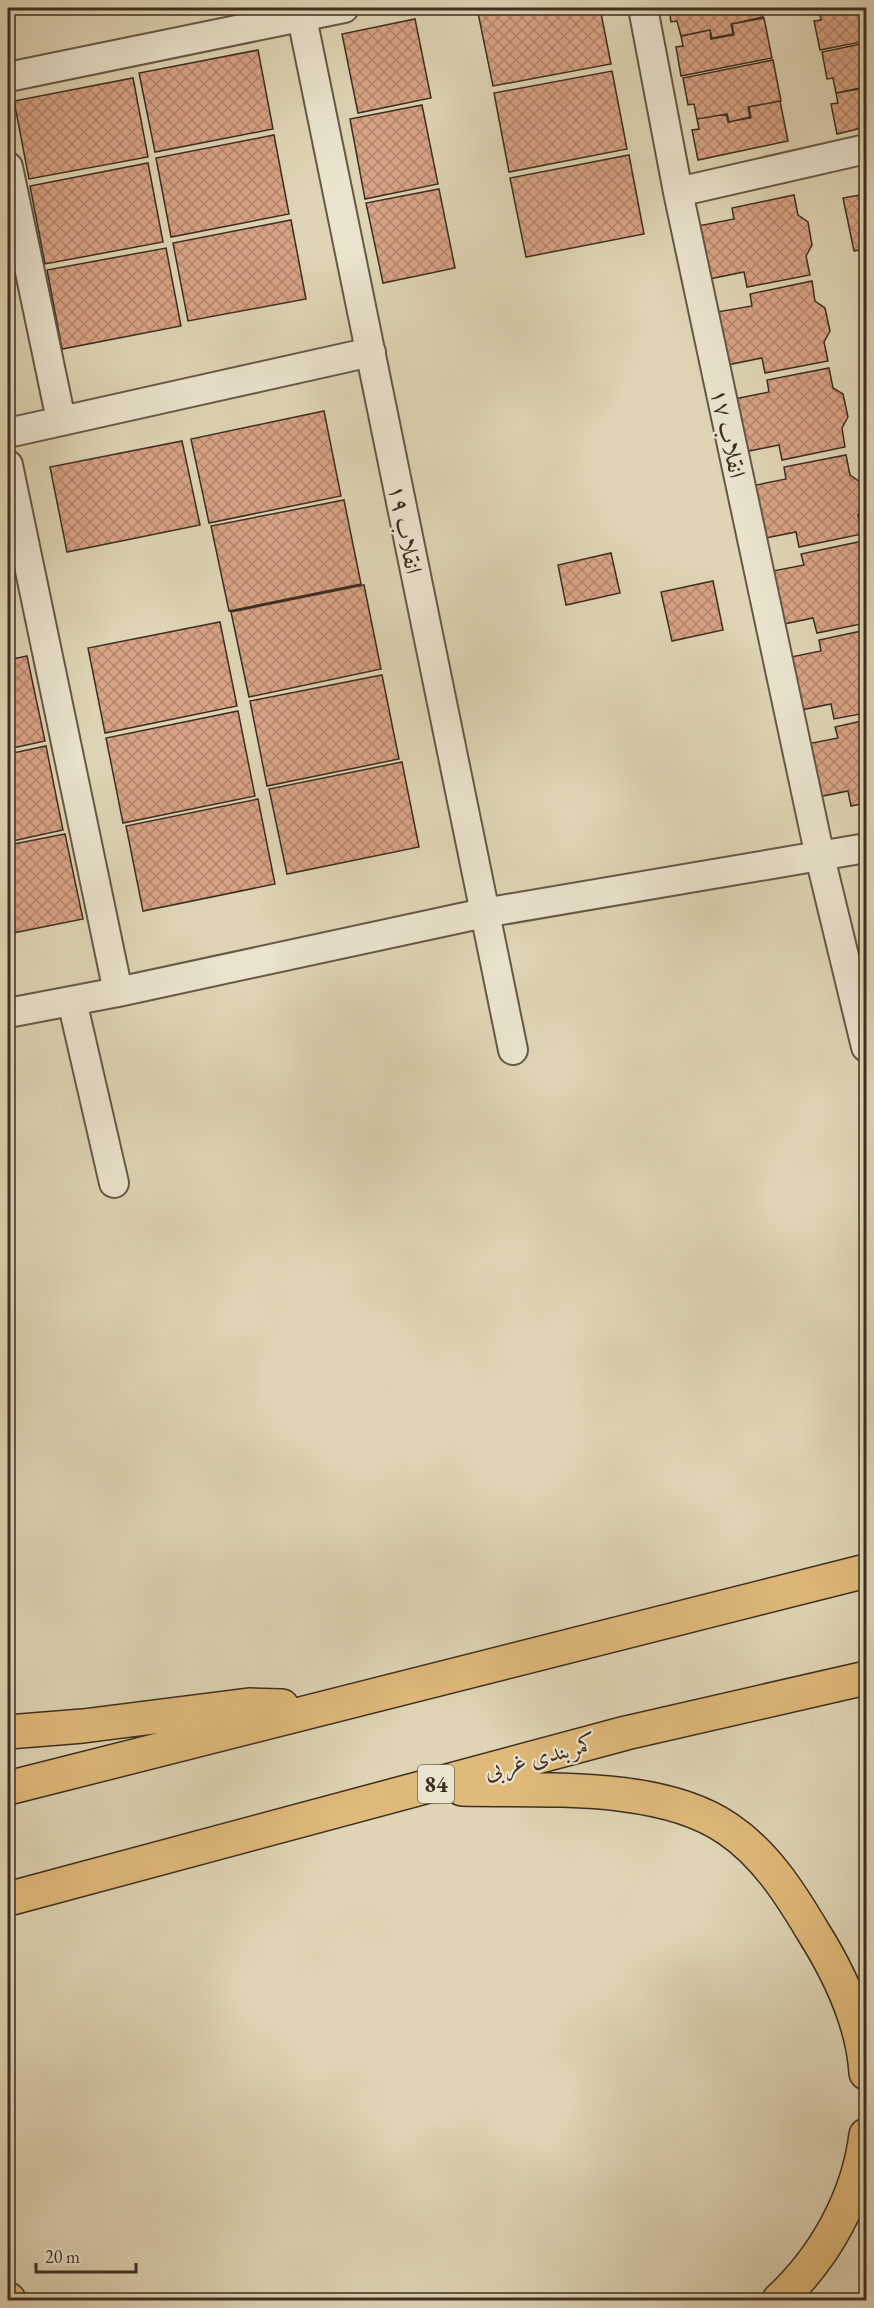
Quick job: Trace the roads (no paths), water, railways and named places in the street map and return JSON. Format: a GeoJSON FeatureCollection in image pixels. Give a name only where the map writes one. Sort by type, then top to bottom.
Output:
{"type":"FeatureCollection","features":[{"type":"Feature","properties":{"kind":"highway"},"geometry":{"type":"LineString","coordinates":[[8,1788],[867,1570]]}},
{"type":"Feature","properties":{"kind":"highway","name":"کمربندی غربی"},"geometry":{"type":"LineString","coordinates":[[8,1899],[626,1733],[867,1678]]}},
{"type":"Feature","properties":{"kind":"highway"},"geometry":{"type":"LineString","coordinates":[[8,1732],[83,1726],[249,1705],[331,1707]]}},
{"type":"Feature","properties":{"kind":"highway"},"geometry":{"type":"LineString","coordinates":[[424,1788],[598,1792],[639,1797],[692,1810],[728,1829],[758,1855],[790,1893],[822,1945],[851,2006],[867,2073]]}},
{"type":"Feature","properties":{"kind":"highway"},"geometry":{"type":"LineString","coordinates":[[779,2301],[814,2260],[843,2217],[863,2162],[867,2135]]}},
{"type":"Feature","properties":{"kind":"street"},"geometry":{"type":"LineString","coordinates":[[8,77],[301,12],[344,8]]}},
{"type":"Feature","properties":{"kind":"street","name":"انقلاب ۱۷"},"geometry":{"type":"LineString","coordinates":[[643,8],[678,192],[820,857],[867,1047]]}},
{"type":"Feature","properties":{"kind":"street","name":"انقلاب ۱۹"},"geometry":{"type":"LineString","coordinates":[[301,12],[513,1050]]}},
{"type":"Feature","properties":{"kind":"street"},"geometry":{"type":"LineString","coordinates":[[678,192],[867,149]]}},
{"type":"Feature","properties":{"kind":"street"},"geometry":{"type":"LineString","coordinates":[[8,167],[61,420]]}},
{"type":"Feature","properties":{"kind":"street"},"geometry":{"type":"LineString","coordinates":[[8,433],[370,352]]}},
{"type":"Feature","properties":{"kind":"street"},"geometry":{"type":"LineString","coordinates":[[8,465],[118,992]]}},
{"type":"Feature","properties":{"kind":"street"},"geometry":{"type":"LineString","coordinates":[[8,1012],[118,992],[484,913],[867,848]]}},
{"type":"Feature","properties":{"kind":"street"},"geometry":{"type":"LineString","coordinates":[[72,1001],[114,1183]]}}]}
